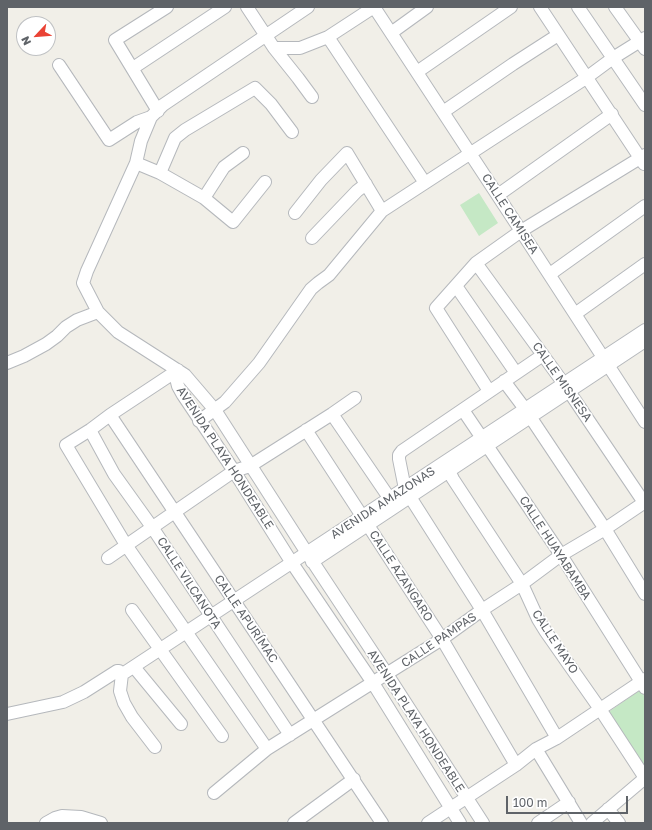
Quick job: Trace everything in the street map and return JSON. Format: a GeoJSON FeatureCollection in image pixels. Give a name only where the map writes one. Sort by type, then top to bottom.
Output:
{"type":"FeatureCollection","features":[{"type":"Feature","properties":{"kind":"street"},"geometry":{"type":"LineString","coordinates":[[154,114],[133,68],[115,40],[167,7]]}},
{"type":"Feature","properties":{"kind":"street"},"geometry":{"type":"LineString","coordinates":[[133,68],[225,7]]}},
{"type":"Feature","properties":{"kind":"street"},"geometry":{"type":"LineString","coordinates":[[247,7],[274,48],[312,97]]}},
{"type":"Feature","properties":{"kind":"street"},"geometry":{"type":"LineString","coordinates":[[59,65],[109,140],[137,122],[154,114],[164,105],[308,7]]}},
{"type":"Feature","properties":{"kind":"street"},"geometry":{"type":"LineString","coordinates":[[274,48],[300,48],[328,37],[374,7]]}},
{"type":"Feature","properties":{"kind":"street","name":"CALLE CAMISEA"},"geometry":{"type":"LineString","coordinates":[[374,7],[522,230],[645,422]]}},
{"type":"Feature","properties":{"kind":"street"},"geometry":{"type":"LineString","coordinates":[[391,33],[427,7]]}},
{"type":"Feature","properties":{"kind":"street"},"geometry":{"type":"LineString","coordinates":[[417,72],[511,7]]}},
{"type":"Feature","properties":{"kind":"street"},"geometry":{"type":"LineString","coordinates":[[489,391],[436,308],[476,263],[522,230],[643,159],[586,78],[540,7]]}},
{"type":"Feature","properties":{"kind":"street"},"geometry":{"type":"LineString","coordinates":[[578,7],[645,105]]}},
{"type":"Feature","properties":{"kind":"street"},"geometry":{"type":"LineString","coordinates":[[199,421],[225,402],[260,363],[312,289],[329,275],[382,211],[586,78],[613,58],[643,42],[615,7]]}},
{"type":"Feature","properties":{"kind":"street"},"geometry":{"type":"LineString","coordinates":[[443,112],[558,35]]}},
{"type":"Feature","properties":{"kind":"street"},"geometry":{"type":"LineString","coordinates":[[328,37],[425,183]]}},
{"type":"Feature","properties":{"kind":"street"},"geometry":{"type":"LineString","coordinates":[[160,173],[175,138],[185,130],[255,88],[271,104],[292,132]]}},
{"type":"Feature","properties":{"kind":"street"},"geometry":{"type":"LineString","coordinates":[[154,114],[141,141],[136,163],[83,283],[98,312],[123,336],[178,370],[66,445],[126,545],[267,749]]}},
{"type":"Feature","properties":{"kind":"street"},"geometry":{"type":"LineString","coordinates":[[498,195],[612,114]]}},
{"type":"Feature","properties":{"kind":"street"},"geometry":{"type":"LineString","coordinates":[[204,198],[224,168],[243,153]]}},
{"type":"Feature","properties":{"kind":"street"},"geometry":{"type":"LineString","coordinates":[[295,213],[321,180],[347,153],[382,211]]}},
{"type":"Feature","properties":{"kind":"street"},"geometry":{"type":"LineString","coordinates":[[136,163],[160,173],[204,198],[233,222],[265,182]]}},
{"type":"Feature","properties":{"kind":"street"},"geometry":{"type":"LineString","coordinates":[[312,238],[357,191],[366,184]]}},
{"type":"Feature","properties":{"kind":"street"},"geometry":{"type":"LineString","coordinates":[[550,274],[645,206]]}},
{"type":"Feature","properties":{"kind":"street","name":"CALLE MISNESA"},"geometry":{"type":"LineString","coordinates":[[476,263],[543,355],[645,503]]}},
{"type":"Feature","properties":{"kind":"street"},"geometry":{"type":"LineString","coordinates":[[575,314],[645,264]]}},
{"type":"Feature","properties":{"kind":"street"},"geometry":{"type":"LineString","coordinates":[[456,286],[516,373]]}},
{"type":"Feature","properties":{"kind":"street"},"geometry":{"type":"LineString","coordinates":[[7,363],[46,344],[70,324],[98,312]]}},
{"type":"Feature","properties":{"kind":"street","name":"AVENIDA AMAZONAS"},"geometry":{"type":"LineString","coordinates":[[121,676],[292,562],[309,558],[408,493],[606,361],[645,330]]}},
{"type":"Feature","properties":{"kind":"street","name":"AVENIDA AMAZONAS"},"geometry":{"type":"LineString","coordinates":[[606,361],[645,341]]}},
{"type":"Feature","properties":{"kind":"street"},"geometry":{"type":"LineString","coordinates":[[543,355],[402,451],[399,455],[399,459],[408,493],[482,610],[557,738]]}},
{"type":"Feature","properties":{"kind":"street","name":"AVENIDA PLAYA HONDEABLE"},"geometry":{"type":"LineString","coordinates":[[460,823],[373,683],[292,562],[234,471],[199,421],[178,386],[176,378],[178,370],[193,383],[215,410],[309,558],[387,674],[483,823]]}},
{"type":"Feature","properties":{"kind":"street"},"geometry":{"type":"LineString","coordinates":[[504,381],[528,413],[605,529],[645,594]]}},
{"type":"Feature","properties":{"kind":"street"},"geometry":{"type":"LineString","coordinates":[[108,558],[234,471],[250,466],[355,398]]}},
{"type":"Feature","properties":{"kind":"street","name":"CALLE HUAYABAMBA"},"geometry":{"type":"LineString","coordinates":[[463,410],[561,555],[644,683]]}},
{"type":"Feature","properties":{"kind":"street"},"geometry":{"type":"LineString","coordinates":[[332,414],[390,498]]}},
{"type":"Feature","properties":{"kind":"street","name":"CALLE APURÍMAC"},"geometry":{"type":"LineString","coordinates":[[110,415],[382,823]]}},
{"type":"Feature","properties":{"kind":"street","name":"CALLE VILCANOTA"},"geometry":{"type":"LineString","coordinates":[[90,430],[110,468],[152,527],[290,735]]}},
{"type":"Feature","properties":{"kind":"street","name":"CALLE AZANGARO"},"geometry":{"type":"LineString","coordinates":[[306,430],[442,639],[516,765]]}},
{"type":"Feature","properties":{"kind":"street","name":"CALLE MAYO"},"geometry":{"type":"LineString","coordinates":[[447,467],[522,584],[538,619],[645,778]]}},
{"type":"Feature","properties":{"kind":"street","name":"AVENIDA AMAZONAS"},"geometry":{"type":"LineString","coordinates":[[365,521],[390,498],[408,493]]}},
{"type":"Feature","properties":{"kind":"street","name":"CALLE PAMPAS"},"geometry":{"type":"LineString","coordinates":[[214,793],[267,749],[442,639],[482,610],[522,584],[561,555],[645,503]]}},
{"type":"Feature","properties":{"kind":"street"},"geometry":{"type":"LineString","coordinates":[[132,610],[222,736]]}},
{"type":"Feature","properties":{"kind":"street"},"geometry":{"type":"LineString","coordinates":[[134,667],[181,724]]}},
{"type":"Feature","properties":{"kind":"street"},"geometry":{"type":"LineString","coordinates":[[7,714],[63,702],[84,692],[117,671],[120,672],[121,676],[120,691],[124,703],[132,718],[155,747]]}},
{"type":"Feature","properties":{"kind":"street"},"geometry":{"type":"LineString","coordinates":[[428,823],[516,765],[536,749],[557,738],[600,709],[644,683]]}},
{"type":"Feature","properties":{"kind":"street"},"geometry":{"type":"LineString","coordinates":[[536,749],[582,823]]}},
{"type":"Feature","properties":{"kind":"street"},"geometry":{"type":"LineString","coordinates":[[592,823],[645,778]]}},
{"type":"Feature","properties":{"kind":"street"},"geometry":{"type":"LineString","coordinates":[[294,823],[354,780]]}},
{"type":"Feature","properties":{"kind":"street"},"geometry":{"type":"LineString","coordinates":[[538,823],[569,802]]}},
{"type":"Feature","properties":{"kind":"street"},"geometry":{"type":"LineString","coordinates":[[608,809],[619,823]]}},
{"type":"Feature","properties":{"kind":"street"},"geometry":{"type":"LineString","coordinates":[[46,823],[55,818],[64,820],[81,817],[102,823]]}},
{"type":"Feature","properties":{"kind":"green space"},"geometry":{"type":"Polygon","coordinates":[[[479,193],[498,223],[479,236],[460,205],[479,193]]]}},
{"type":"Feature","properties":{"kind":"green space"},"geometry":{"type":"Polygon","coordinates":[[[640,690],[645,697],[645,773],[607,713],[640,690]]]}}]}
